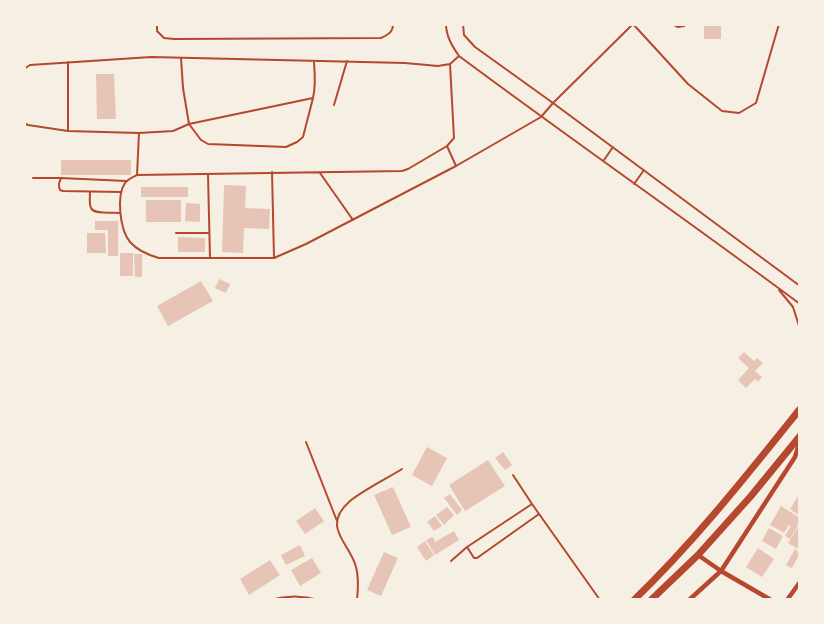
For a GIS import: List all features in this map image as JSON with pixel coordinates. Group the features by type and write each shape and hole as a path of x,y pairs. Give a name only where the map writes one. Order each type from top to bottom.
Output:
{"highway":[{"path":"634,600 662,573 715,514 800,409"},
{"path":"651,600 698,555 751,496 800,435"}],"street":[{"path":"689,600 721,571 795,457 800,441"},
{"path":"698,555 771,600"},
{"path":"787,600 800,582"}],"lane":[{"path":"157,24 156,31 164,38 174,39 381,39 393,29 393,24"},
{"path":"446,24 451,44 459,56 800,304"},
{"path":"463,24 464,35 475,47 800,285"},
{"path":"126,181 121,192 120,213 123,231 129,241 147,255 159,258 274,258 306,244 456,166 541,117 633,24 688,84 722,111 740,113 756,103 779,24"},
{"path":"672,24 678,27 686,24"},
{"path":"24,69 30,65 152,57 405,63 438,66 450,64 459,56"},
{"path":"181,58 189,124 201,140 208,144 286,147 303,136 315,90 314,62"},
{"path":"68,62 68,131"},
{"path":"334,105 347,62"},
{"path":"33,178 126,181 137,175 402,171 447,146 454,138 450,64"},
{"path":"24,123 68,131 163,132 173,131 189,124 313,98"},
{"path":"137,175 139,133"},
{"path":"447,146 456,166"},
{"path":"604,160 613,147"},
{"path":"634,184 644,170"},
{"path":"272,172 274,258"},
{"path":"320,173 353,220"},
{"path":"208,174 210,258"},
{"path":"61,178 58,186 60,190 121,192"},
{"path":"90,192 92,210 120,213"},
{"path":"176,232 209,232"},
{"path":"776,286 793,308 800,329"},
{"path":"306,442 337,521 337,528 356,566 357,600"},
{"path":"337,521 351,501 402,469"},
{"path":"513,475 600,600"},
{"path":"451,561 467,547 532,504"},
{"path":"467,547 471,556 477,558 539,514"},
{"path":"270,600 296,596 319,600"}],"building":[{"path":"704,24 721,24 721,39 704,39"},
{"path":"96,74 114,74 116,119 97,119"},
{"path":"61,160 131,160 131,175 61,175"},
{"path":"224,185 246,186 245,208 270,209 269,229 244,228 243,253 222,252"},
{"path":"141,187 188,187 188,197 141,197"},
{"path":"146,200 181,200 181,222 146,222"},
{"path":"186,203 200,204 200,222 185,221"},
{"path":"95,221 118,221 118,256 108,256 108,230 95,230"},
{"path":"87,233 105,233 106,253 87,253"},
{"path":"178,237 205,238 205,252 178,252"},
{"path":"120,253 133,253 133,276 120,276"},
{"path":"134,254 142,254 142,277 135,277"},
{"path":"219,279 230,284 226,293 215,288"},
{"path":"201,281 213,301 168,326 157,306"},
{"path":"744,352 754,361 757,358 763,363 755,371 762,377 758,382 755,379 746,388 738,380 749,368 738,358"},
{"path":"427,447 447,458 432,486 412,475"},
{"path":"503,452 512,465 505,470 495,458"},
{"path":"488,460 505,486 465,511 449,485"},
{"path":"393,487 411,527 392,535 374,495"},
{"path":"800,493 800,516 790,509"},
{"path":"450,494 462,510 457,515 444,498"},
{"path":"781,506 800,518 790,539 785,536 791,526 789,525 784,533 770,525"},
{"path":"447,507 454,515 444,525 436,515"},
{"path":"315,508 324,521 305,534 296,521"},
{"path":"435,516 442,526 434,531 427,522"},
{"path":"800,524 800,550 788,543"},
{"path":"769,528 783,536 776,549 762,541"},
{"path":"454,531 459,540 435,555 426,540 433,537 435,542"},
{"path":"425,541 434,555 426,561 417,547"},
{"path":"300,545 305,556 286,565 281,555"},
{"path":"758,548 774,559 762,577 746,567"},
{"path":"795,549 800,553 792,568 786,565"},
{"path":"384,552 398,558 381,596 367,590"},
{"path":"312,558 321,573 300,586 291,570"},
{"path":"270,560 280,575 249,595 240,579"}]}
